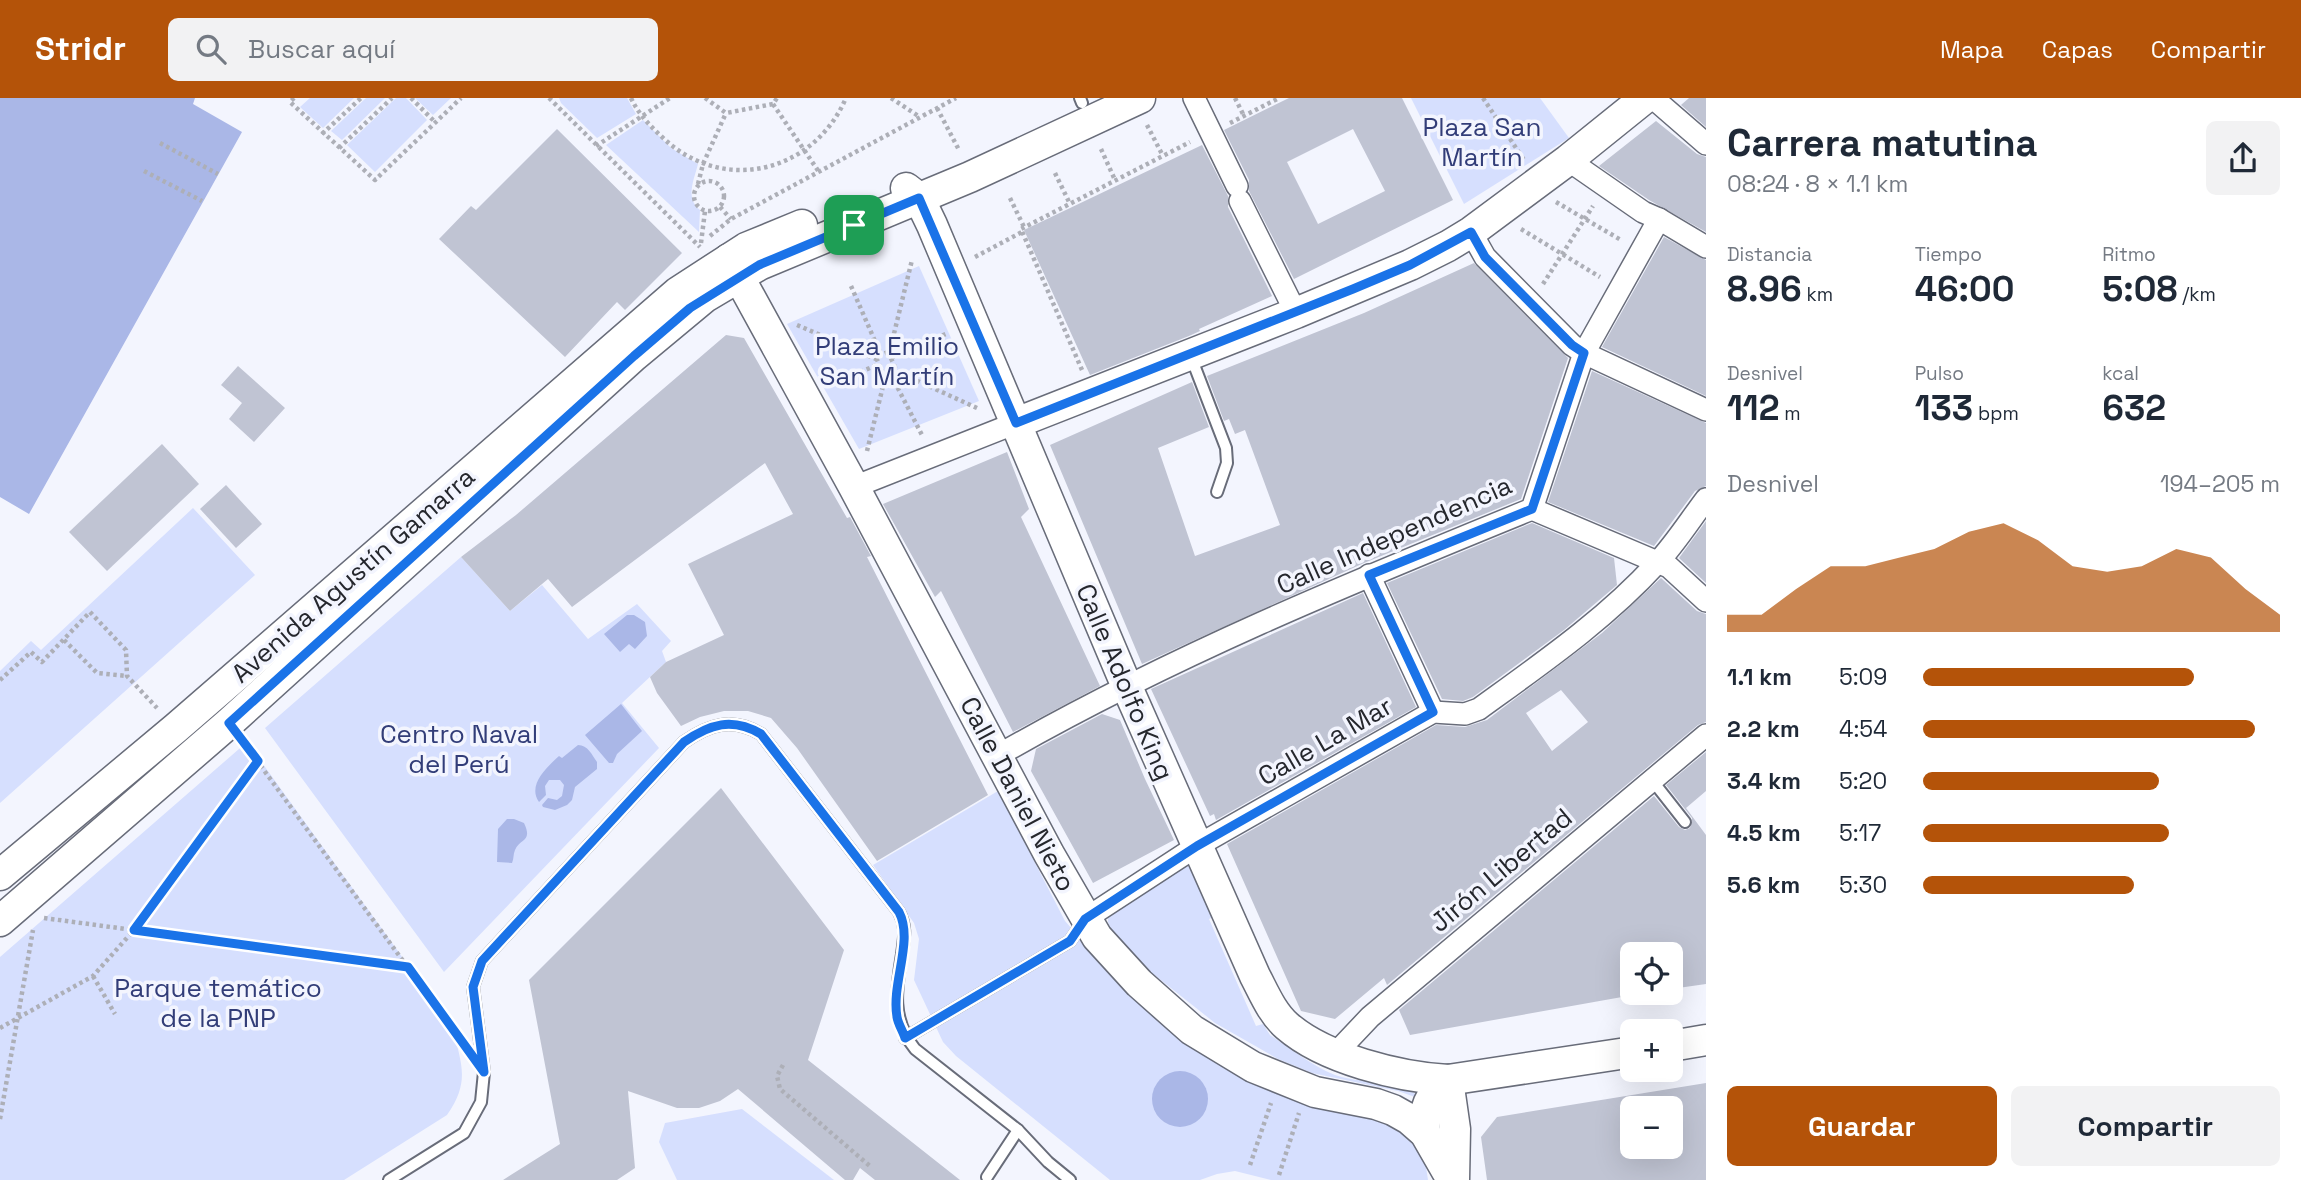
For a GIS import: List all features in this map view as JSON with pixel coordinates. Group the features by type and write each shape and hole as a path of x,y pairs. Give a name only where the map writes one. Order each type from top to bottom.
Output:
{"street":[{"path":"1194,98 1296,313"},
{"path":"855,487 1296,313 1410,265 1543,190 1568,160 1645,98"},
{"path":"1653,98 1706,144"},
{"path":"907,193 963,158 1084,100"},
{"path":"907,193 1144,111"},
{"path":"1568,160 1643,212 1706,247"},
{"name":"Avenida Agustín Gamarra","path":"0,875 176,728 678,292 723,261 789,252 907,193"},
{"name":"Calle Adolfo King","path":"907,193 1016,423 1126,687 1197,846 1269,1004 1285,1025 1310,1042 1336,1053 1418,1078 1448,1080 1620,1054"},
{"name":"Calle Independencia","path":"997,756 1126,687 1369,575 1532,509 1584,353 1659,219"},
{"path":"1471,232 1485,257 1572,345 1706,410"},
{"name":"Avenida Agustín Gamarra","path":"0,920 229,723 690,308 723,261"},
{"name":"Calle Daniel Nieto","path":"723,261 855,487 997,756 1097,937 1119,963 1192,1030 1254,1067 1315,1092 1393,1110 1409,1119 1425,1133 1453,1180"},
{"name":"Calle La Mar","path":"1085,919 1197,846 1433,712 1465,714 1479,709 1558,653 1600,619 1658,563 1706,499"},
{"path":"1532,509 1669,567 1706,601"},
{"path":"1369,575 1433,712"},
{"name":"Jirón Libertad","path":"1336,1053 1370,1017 1706,735"},
{"path":"1683,1044 1706,1040"},
{"path":"1425,1133 1427,1103 1436,1090 1448,1080"},
{"path":"1448,1080 1454,1129 1453,1180"}],"lane":[{"path":"1190,355 1226,448 1227,463 1217,492"},
{"path":"389,1180 464,1133 481,1102 484,1072 473,987 482,961 684,742 703,729 724,724 750,727 761,734 899,912 905,930 897,985 897,1017 905,1038 915,1049 1018,1130 1048,1162 1070,1180"},
{"path":"1652,780 1685,822"},
{"path":"905,1038 1070,941 1085,919"},
{"path":"987,1177 1018,1130"}],"path":[{"path":"294,98 290,102 375,180 460,98"},
{"path":"323,134 361,98"},
{"path":"339,148 392,98"},
{"path":"411,98 436,122"},
{"path":"631,98 642,116 671,146 703,164 746,171 777,164 803,151 826,133 846,98"},
{"path":"596,146 670,98"},
{"path":"705,98 726,113 773,104 777,98"},
{"path":"891,98 921,117"},
{"path":"723,261 716,229 730,219 956,98"},
{"path":"1235,98 1244,116"},
{"path":"975,257 1115,180 1279,98"},
{"path":"1483,98 1543,190 1584,219 1625,242"},
{"path":"552,99 596,146 723,261"},
{"path":"773,104 819,172"},
{"path":"937,108 959,150"},
{"path":"1144,111 1163,156"},
{"path":"698,185 713,181 720,185 724,200 720,207 705,211 698,207 694,200 694,191 726,113"},
{"path":"160,143 218,174"},
{"path":"1101,149 1115,180"},
{"path":"144,171 202,201"},
{"path":"1055,173 1070,204"},
{"path":"1541,288 1605,186"},
{"path":"1010,198 1092,393"},
{"path":"720,207 730,219"},
{"path":"705,211 723,261"},
{"path":"1514,225 1602,278"},
{"path":"694,253 723,261"},
{"path":"890,356 912,261"},
{"path":"818,390 879,359 888,352 895,367 882,372 879,359 851,286"},
{"path":"791,323 879,359"},
{"path":"890,356 953,331"},
{"path":"889,369 977,408"},
{"path":"866,453 889,369"},
{"path":"889,369 934,456"},
{"path":"0,680 31,652 42,662 90,612 126,650 127,676"},
{"path":"64,640 97,673 127,676 176,728"},
{"path":"229,723 484,1072"},
{"path":"0,1028 93,975 134,930 258,761"},
{"path":"35,916 408,967"},
{"path":"0,1119 33,929"},
{"path":"93,975 115,1014"},
{"path":"783,1065 776,1076 780,1089 871,1167"},
{"path":"1251,1165 1273,1097"},
{"path":"1279,1175 1300,1107"}],"green space":[{"path":"310,98 354,98 323,128 300,107"},
{"path":"366,98 385,98 342,140 331,131"},
{"path":"396,98 406,98 427,120 375,172 347,145"},
{"path":"415,98 451,98 433,115"},
{"path":"559,98 627,98 636,114 597,138"},
{"name":"Plaza San Martín","path":"1411,98 1540,98 1569,138 1464,204"},
{"path":"643,120 671,148 698,164 692,194 695,205 700,210 699,232 606,145"},
{"name":"Plaza Emilio San Martín","path":"919,266 979,401 859,449 787,324"},
{"path":"193,508 255,575 0,803 0,671 31,641 41,650"},
{"name":"Centro Naval del Perú","path":"461,557 510,611 542,585 588,639 637,604 671,641 662,651 666,662 622,703 659,748 444,972 265,728"},
{"name":"Parque temático de la PNP","path":"247,742 452,1026 462,1072 462,1082 454,1103 447,1115 344,1180 0,1180 0,957"},
{"path":"998,791 1065,921 1115,978 1178,1032 1398,1123 1424,1154 1428,1180 1271,1180 1235,1171 1200,1180 1110,1180 956,1056 943,1042 914,980 919,939 914,923 873,865"},
{"path":"1188,864 1195,867 1217,915 1209,919 1256,1026 1263,1024 1270,1035 1326,1071 1345,1078 1397,1086 1416,1094 1415,1097 1312,1073 1278,1059 1215,1023 1133,958 1114,937 1108,922 1108,912"},
{"path":"742,1109 834,1180 677,1180 659,1142 665,1123"}],"shaded area":[{"path":"0,98 195,98 193,104 242,132 29,514 0,497"},
{"path":"627,615 634,615 645,622 647,636 635,649 629,644 620,652 604,634"},
{"path":"621,704 642,731 617,754 613,763 609,763 585,735"},
{"path":"578,745 589,751 597,762 597,769 575,787 572,800 567,805 555,810 543,807 548,798 557,800 562,796 564,785 560,780 549,780 545,786 546,795 539,802 535,789 540,777 559,756 562,758"},
{"path":"507,819 524,823 527,834 517,846 512,863 497,862 498,829"},
{"path":"1180,1071 1191,1073 1200,1079 1206,1088 1206,1110 1200,1119 1191,1125 1180,1127 1169,1125 1160,1119 1154,1110 1152,1099 1154,1088 1160,1079 1169,1073"}],"building":[{"path":"1289,98 1402,98 1453,200 1294,279 1249,191 1249,180 1224,130","holes":["1353,129 1385,191 1318,224 1287,162"]},
{"path":"1689,98 1706,98 1706,127 1681,105"},
{"path":"1656,121 1697,154 1706,157 1706,232 1649,200 1599,166"},
{"path":"557,129 682,253 625,310 617,302 565,357 439,239 471,206 476,210"},
{"path":"1202,145 1228,196 1228,207 1272,296 1189,336 1090,375 1024,230"},
{"path":"1664,237 1706,260 1706,396 1602,347"},
{"path":"1474,263 1568,358 1521,499 1364,563 1142,664 1050,445 1192,382 1209,427 1158,448 1195,556 1280,525 1245,430 1235,434 1229,419 1224,421 1207,376 1364,313"},
{"path":"726,335 744,338 847,518 850,517 871,556 867,557 988,795 877,861 797,748 771,718 748,711 724,711 700,717 681,726 657,693 650,677 666,662 724,635 688,564 793,514 765,463 572,607 548,579 510,611 461,557 516,515"},
{"path":"238,366 285,408 254,442 229,419 242,403 221,385"},
{"path":"1592,371 1706,423 1706,486 1695,491 1654,546 1548,502"},
{"path":"162,444 199,484 107,571 69,532"},
{"path":"1007,452 1029,509 1021,517 1100,686 1013,732 941,591 935,597 883,504"},
{"path":"226,485 262,524 236,548 200,509"},
{"path":"1706,521 1706,583 1679,558"},
{"path":"1532,523 1614,558 1617,585 1564,630 1473,697 1463,701 1442,699 1387,583"},
{"path":"1661,578 1697,611 1706,614 1706,722 1698,725 1387,985 1384,978 1335,1019 1301,1011 1227,844 1436,725 1465,727 1487,720 1602,633","holes":["1561,690 1588,722 1552,751 1526,713"]},
{"path":"1363,593 1416,707 1216,820 1214,814 1210,816 1151,689"},
{"path":"1102,714 1120,720 1174,840 1093,883 1031,771 1036,749"},
{"path":"1706,752 1706,791 1686,808 1706,835 1706,984 1683,987 1683,942 1620,942 1620,997 1410,1035 1399,1010 1654,796 1679,827 1685,830 1690,828 1692,818 1666,785"},
{"path":"721,788 844,950 808,1060 960,1180 875,1180 860,1168 853,1180 845,1180 738,1089 720,1101 699,1108 677,1108 628,1091 635,1168 617,1180 503,1180 560,1144 529,980"},
{"path":"1706,1083 1706,1180 1487,1180 1481,1137 1497,1117 1620,1097 1620,1159 1683,1159 1683,1096 1626,1096"}],"route":[{"path":"919,198 1016,423 1296,313 1410,265 1471,232 1485,257 1572,345 1584,353 1532,509 1369,575 1433,712 1197,846 1085,919 1070,941 905,1038 897,1017 897,985 905,930 899,912 761,734 750,727 737,724 703,729 684,742 482,961 473,987 484,1072 408,967 134,930 258,761 229,723 690,308 759,265 854,225 919,198"}]}
